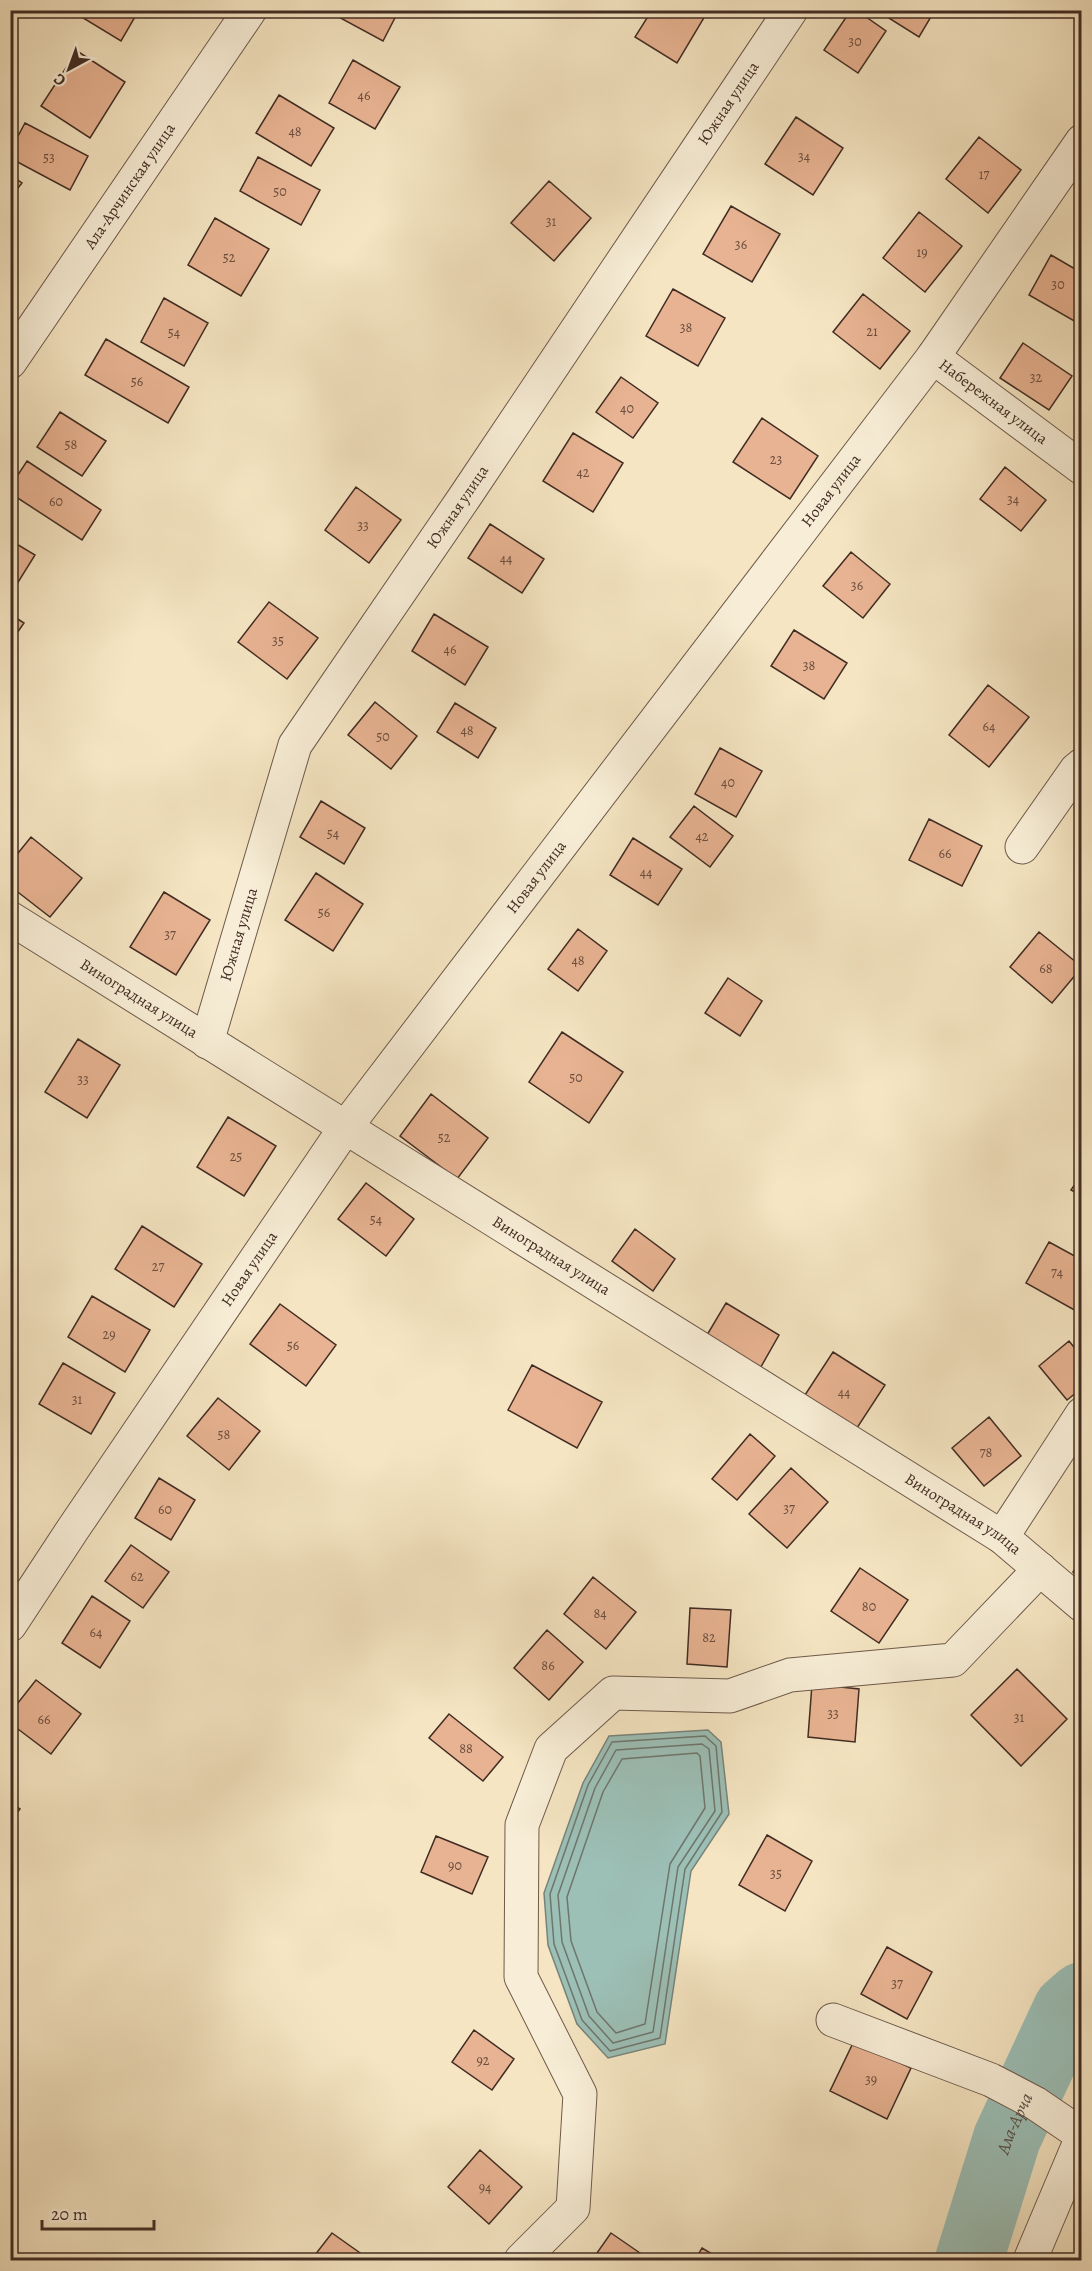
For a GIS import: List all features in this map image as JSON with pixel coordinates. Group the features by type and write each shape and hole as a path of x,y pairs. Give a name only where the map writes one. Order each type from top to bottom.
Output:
{"street":[{"name":"Ала-Арчинская улица","path":"10,362 250,10"},
{"name":"Южная улица","path":"207,1042 295,745 464,498 791,10"},
{"name":"Новая улица","path":"10,1626 73,1528 345,1128 933,357 1082,141"},
{"name":"Набережная улица","path":"933,357 1082,468"},
{"path":"1022,846 1076,770 1082,765"},
{"name":"Виноградная улица","path":"10,918 1002,1537 1082,1605"},
{"path":"1002,1537 1082,1414"},
{"path":"521,2260 573,2208 580,2094 521,1977 522,1825 551,1749 613,1693 730,1696 790,1675 953,1660 1040,1569"},
{"path":"833,2020 991,2080 1035,2103 1082,2136 1030,2260"}],"water":[{"path":"708,1730 721,1742 729,1814 691,1871 665,2044 608,2058 577,2024 548,1945 544,1893 583,1783 609,1736"}],"building":[{"path":"70,10 139,10 121,41"},
{"path":"335,10 399,10 383,41 333,14"},
{"path":"652,10 696,10 705,16 677,63 635,37"},
{"path":"851,10 856,10 886,31 858,73 824,50"},
{"path":"876,10 935,10 919,37"},
{"path":"77,51 125,82 90,138 41,106"},
{"path":"353,60 400,87 375,129 329,103"},
{"path":"279,95 334,128 311,166 256,133"},
{"path":"796,117 843,148 813,195 765,164"},
{"path":"25,123 88,156 70,190 10,158 10,151"},
{"path":"979,137 1021,170 988,213 946,179"},
{"path":"258,157 320,190 301,225 240,191"},
{"path":"10,175 22,183 10,198"},
{"path":"549,181 591,218 554,261 511,223"},
{"path":"731,206 780,234 752,282 703,254"},
{"path":"919,212 962,246 925,292 883,258"},
{"path":"215,218 269,249 241,296 188,265"},
{"path":"1051,255 1082,273 1082,313 1076,322 1029,295"},
{"path":"673,289 725,318 698,366 646,336"},
{"path":"863,294 910,331 880,369 833,332"},
{"path":"164,298 208,323 184,366 141,342"},
{"path":"106,339 189,387 168,423 85,375"},
{"path":"1023,343 1072,376 1049,410 1000,378"},
{"path":"621,377 658,403 633,438 596,412"},
{"path":"60,412 106,441 82,476 37,447"},
{"path":"762,418 818,456 790,499 733,462"},
{"path":"573,433 623,463 593,512 543,481"},
{"path":"27,461 101,510 82,540 10,493 10,487"},
{"path":"1005,467 1046,500 1021,531 980,499"},
{"path":"356,487 401,520 369,563 325,530"},
{"path":"490,524 544,559 522,593 468,558"},
{"path":"10,540 35,555 12,592 10,592"},
{"path":"851,552 890,584 863,618 823,586"},
{"path":"269,602 318,638 287,679 238,642"},
{"path":"10,614 24,623 10,643"},
{"path":"434,614 488,647 465,685 412,651"},
{"path":"794,630 847,663 824,699 771,666"},
{"path":"988,685 1029,717 989,767 949,735"},
{"path":"375,702 417,736 391,769 348,735"},
{"path":"455,703 496,728 478,758 437,732"},
{"path":"720,748 762,771 736,817 695,794"},
{"path":"321,801 365,828 344,864 300,837"},
{"path":"694,806 733,836 710,867 670,837"},
{"path":"929,819 982,846 962,886 909,860"},
{"path":"31,837 82,878 50,917 10,886 10,863"},
{"path":"633,838 682,869 658,905 610,875"},
{"path":"316,873 363,904 333,951 285,920"},
{"path":"164,892 210,920 176,975 130,947"},
{"path":"578,929 607,951 578,991 548,969"},
{"path":"1039,932 1082,967 1052,1003 1010,967"},
{"path":"728,978 762,1001 740,1036 705,1013"},
{"path":"562,1032 623,1072 589,1123 529,1082"},
{"path":"78,1039 120,1065 87,1118 45,1092"},
{"path":"431,1094 488,1138 457,1179 400,1136"},
{"path":"228,1117 276,1146 244,1196 197,1167"},
{"path":"1082,1174 1082,1196 1071,1190"},
{"path":"366,1183 414,1219 386,1256 338,1219"},
{"path":"142,1226 202,1264 174,1307 115,1269"},
{"path":"635,1229 675,1259 653,1291 612,1261"},
{"path":"1049,1242 1082,1260 1082,1307 1078,1312 1026,1283"},
{"path":"92,1296 150,1330 125,1372 68,1337"},
{"path":"726,1303 779,1335 758,1372 704,1340"},
{"path":"280,1304 336,1345 306,1386 250,1344"},
{"path":"1069,1341 1082,1357 1082,1388 1067,1400 1039,1366"},
{"path":"833,1352 885,1385 855,1431 803,1398"},
{"path":"63,1363 115,1393 91,1434 39,1404"},
{"path":"532,1365 602,1402 577,1448 508,1410"},
{"path":"218,1398 260,1431 229,1470 187,1436"},
{"path":"989,1417 1021,1456 984,1486 952,1448"},
{"path":"750,1434 775,1456 737,1500 712,1479"},
{"path":"791,1468 828,1502 787,1548 749,1514"},
{"path":"159,1478 195,1500 171,1540 135,1518"},
{"path":"131,1545 169,1572 143,1608 105,1581"},
{"path":"1082,1558 1082,1578 1073,1572"},
{"path":"860,1568 908,1600 879,1643 831,1611"},
{"path":"593,1577 636,1612 606,1649 564,1614"},
{"path":"92,1596 130,1621 100,1668 62,1643"},
{"path":"690,1608 731,1610 727,1667 687,1664"},
{"path":"547,1630 583,1662 549,1700 514,1668"},
{"path":"1017,1669 1067,1719 1021,1766 971,1715"},
{"path":"36,1680 81,1714 51,1754 10,1723 10,1713"},
{"path":"812,1684 859,1689 855,1742 808,1737"},
{"path":"449,1714 503,1757 483,1781 429,1738"},
{"path":"10,1802 20,1809 10,1822"},
{"path":"767,1835 812,1861 785,1911 739,1885"},
{"path":"436,1836 488,1857 472,1894 421,1872"},
{"path":"887,1947 932,1972 907,2019 861,1994"},
{"path":"474,2030 514,2059 492,2090 452,2062"},
{"path":"854,2041 911,2068 887,2119 830,2091"},
{"path":"480,2150 522,2187 489,2224 448,2187"},
{"path":"332,2233 370,2260 311,2260"},
{"path":"611,2233 650,2260 592,2260"},
{"path":"702,2248 722,2260 695,2260"}],"waterway":[{"name":"Ала-Арча","path":"969,2260 1007,2138 1067,2009 1082,1996"}]}
